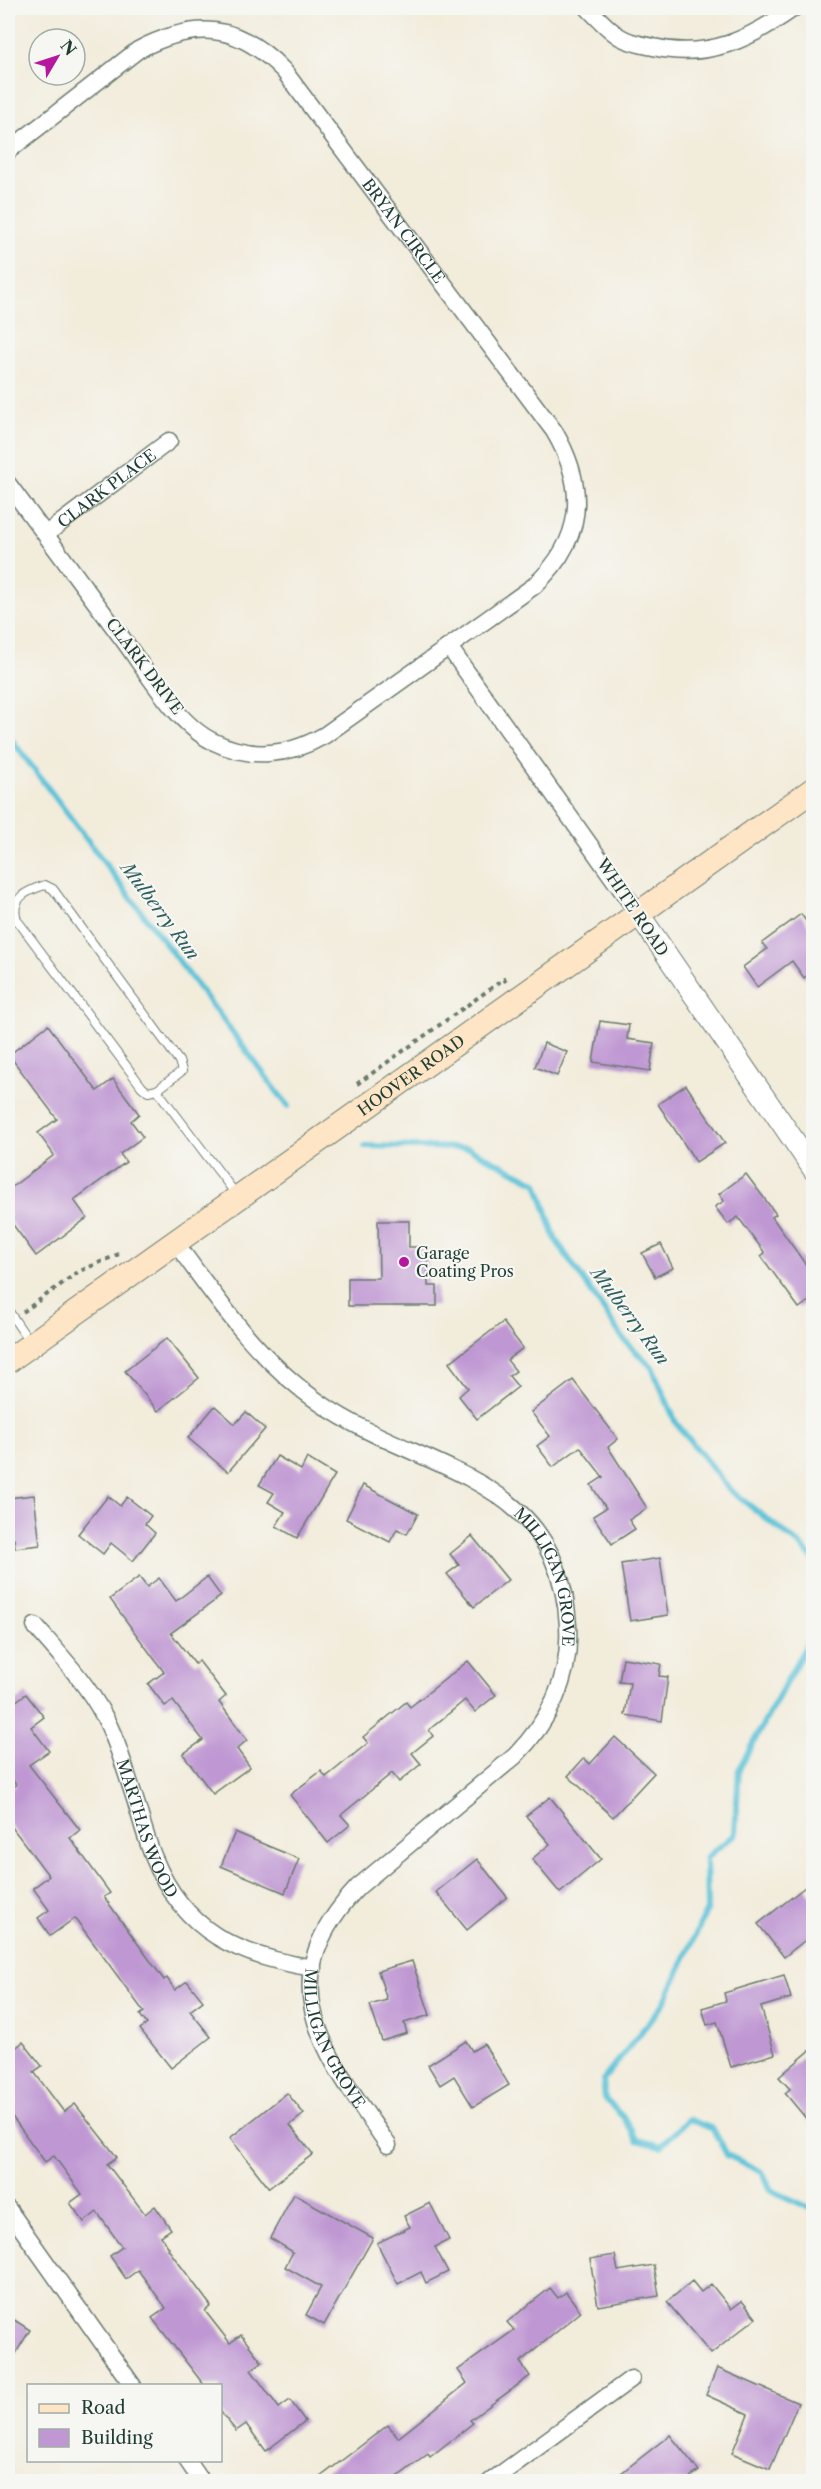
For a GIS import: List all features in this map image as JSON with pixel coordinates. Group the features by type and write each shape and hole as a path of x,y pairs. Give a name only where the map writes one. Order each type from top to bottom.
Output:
{"main road":[{"name":"HOOVER ROAD","path":"8,1361 813,789"}],"street":[{"path":"588,8 621,38 671,52 696,52 746,37 767,27 794,8"},
{"name":"BRYAN CIRCLE","path":"8,151 138,50 162,38 188,31 215,30 234,35 254,44 284,71 554,431 566,452 574,473 575,519 571,538 561,557 549,573 534,586 449,647"},
{"name":"CLARK PLACE","path":"46,534 169,441"},
{"name":"CLARK DRIVE","path":"8,484 173,706 210,740 235,751 277,754 310,744 449,647"},
{"name":"WHITE ROAD","path":"449,647 638,913 813,1170"},
{"name":"MILLIGAN GROVE","path":"175,1242 233,1321 272,1365 321,1404 366,1430 470,1478 501,1495 534,1529 562,1579 567,1605 567,1660 560,1687 547,1716 532,1738 515,1756 358,1887 343,1903 318,1944 311,1994 314,2022 323,2046 337,2070 388,2145"},
{"name":"MARTHAS WOOD","path":"35,1626 82,1681 105,1716 123,1763 153,1857 178,1902 199,1925 224,1942 274,1962 313,1968"},
{"path":"8,2209 125,2383"},
{"path":"490,2481 631,2379"},
{"path":"188,2462 202,2481"}],"lane":[{"path":"45,885 53,889 179,1060 182,1071 157,1090 148,1092 142,1087 17,920 14,909 16,901 35,888 45,885"},
{"path":"157,1090 238,1197"},
{"path":"8,1310 31,1344"}],"path":[{"path":"348,1090 504,979 518,999"},
{"path":"13,1318 78,1272 123,1252"}],"building":[{"path":"801,914 813,931 813,971 804,978 792,961 757,987 743,967 767,949 762,943"},
{"path":"600,1021 629,1025 627,1039 654,1043 650,1071 593,1062"},
{"path":"48,1025 97,1091 113,1079 139,1114 131,1121 143,1137 120,1154 126,1162 74,1200 87,1218 36,1256 8,1218 8,1190 54,1155 38,1133 57,1119 9,1055"},
{"path":"544,1043 567,1052 557,1076 535,1067"},
{"path":"686,1085 725,1143 696,1162 658,1104"},
{"path":"746,1174 776,1214 772,1217 813,1275 813,1298 799,1308 761,1256 765,1253 738,1217 728,1224 715,1207 724,1201 719,1194"},
{"name":"Garage Coating Pros","path":"378,1221 409,1221 409,1247 428,1247 428,1286 437,1286 437,1306 348,1306 348,1278 379,1278"},
{"path":"661,1244 673,1268 655,1277 642,1253"},
{"path":"503,1322 523,1348 507,1360 516,1371 509,1376 518,1387 477,1419 459,1396 468,1388 449,1363"},
{"path":"167,1338 199,1378 158,1411 125,1371"},
{"path":"573,1380 618,1439 608,1447 647,1508 629,1520 635,1529 612,1544 593,1516 606,1508 591,1485 603,1477 580,1447 553,1467 537,1446 550,1436 531,1412"},
{"path":"215,1406 235,1424 246,1412 265,1429 228,1472 188,1438"},
{"path":"277,1456 301,1470 307,1458 335,1475 297,1538 276,1526 285,1512 268,1502 274,1493 259,1485"},
{"path":"363,1485 418,1514 407,1534 397,1529 390,1542 346,1519"},
{"path":"34,1495 40,1545 15,1548 14,1539 8,1540 8,1498"},
{"path":"108,1496 120,1506 127,1497 151,1516 145,1524 155,1533 133,1561 111,1543 103,1554 78,1534"},
{"path":"472,1536 508,1580 474,1607 447,1574 459,1565 450,1554"},
{"path":"660,1558 668,1615 630,1621 621,1564"},
{"path":"139,1577 147,1587 159,1578 176,1601 207,1577 221,1596 171,1633 195,1664 199,1661 226,1696 219,1702 247,1740 237,1749 250,1767 213,1794 183,1754 203,1740 173,1701 165,1706 148,1684 164,1672 110,1599"},
{"path":"623,1658 661,1664 659,1676 668,1677 662,1721 625,1715 630,1683 619,1682"},
{"path":"468,1661 496,1695 475,1712 465,1700 429,1730 433,1736 412,1753 421,1764 399,1782 392,1773 341,1815 350,1825 328,1843 290,1795 321,1771 326,1777 368,1743 363,1737 406,1702 410,1707"},
{"path":"26,1694 44,1717 31,1727 49,1751 29,1765 80,1830 70,1838 110,1893 104,1897 164,1980 167,1978 175,1990 187,1981 203,2001 190,2011 211,2037 171,2068 140,2029 147,2024 140,2015 144,2012 75,1918 50,1936 38,1918 49,1910 33,1888 49,1876 8,1822 8,1792 16,1785 8,1773 8,1707"},
{"path":"615,1737 654,1773 613,1817 568,1776 584,1758 590,1764"},
{"path":"550,1797 601,1859 560,1893 532,1859 550,1844 526,1816"},
{"path":"235,1832 299,1859 285,1893 221,1866"},
{"path":"477,1859 507,1897 467,1930 436,1892"},
{"path":"805,1887 813,1898 813,1934 784,1957 758,1924"},
{"path":"412,1961 430,2015 404,2023 407,2033 382,2041 370,2005 387,2000 378,1971"},
{"path":"784,1975 791,1998 761,2007 775,2054 731,2067 717,2022 707,2025 702,2008 726,2001 724,1993"},
{"path":"466,2041 472,2051 484,2044 509,2085 473,2107 454,2076 440,2085 428,2065"},
{"path":"23,2042 42,2066 34,2072 64,2112 75,2104 117,2157 107,2164 145,2214 155,2206 171,2229 161,2236 168,2249 211,2306 205,2311 230,2343 241,2335 262,2362 251,2370 279,2408 290,2400 305,2421 266,2451 246,2424 236,2431 222,2414 222,2384 203,2384 152,2318 166,2308 138,2270 126,2279 110,2256 122,2247 97,2212 84,2222 70,2203 82,2194 54,2156 45,2162 8,2111 8,2054"},
{"path":"813,2048 813,2127 785,2093 790,2089 779,2077"},
{"path":"287,2093 304,2114 290,2125 313,2154 269,2188 230,2138"},
{"path":"294,2194 373,2238 324,2325 306,2315 321,2287 285,2267 293,2252 270,2238"},
{"path":"430,2203 449,2240 435,2247 448,2272 426,2283 421,2272 398,2284 377,2243 410,2227 404,2216"},
{"path":"615,2255 618,2271 654,2265 659,2296 598,2306 590,2259"},
{"path":"692,2281 701,2292 711,2284 731,2309 742,2301 756,2318 711,2354 667,2302"},
{"path":"550,2288 558,2298 566,2292 581,2312 520,2362 530,2376 470,2420 473,2423 430,2457 428,2454 392,2481 315,2481 388,2425 398,2438 467,2383 458,2370 514,2330 507,2322"},
{"path":"8,2316 30,2330 8,2366"},
{"path":"717,2368 798,2403 770,2469 732,2453 748,2414 706,2395"},
{"path":"670,2435 699,2471 685,2481 611,2481"}],"waterway":[{"name":"Mulberry Run","path":"8,735 288,1106"},
{"name":"Mulberry Run","path":"365,1146 468,1148 537,1183 556,1240 625,1341 652,1367 676,1423 730,1490 800,1545 814,1560"},
{"name":"Mulberry Run","path":"814,1631 739,1769 735,1834 706,1858 707,1910 664,2003 603,2080 605,2099 624,2118 637,2140 661,2146 688,2119 713,2129 727,2155 762,2172 771,2190 814,2210"}],"place":[{"name":"Garage Coating Pros","path":"404,1262"}]}
